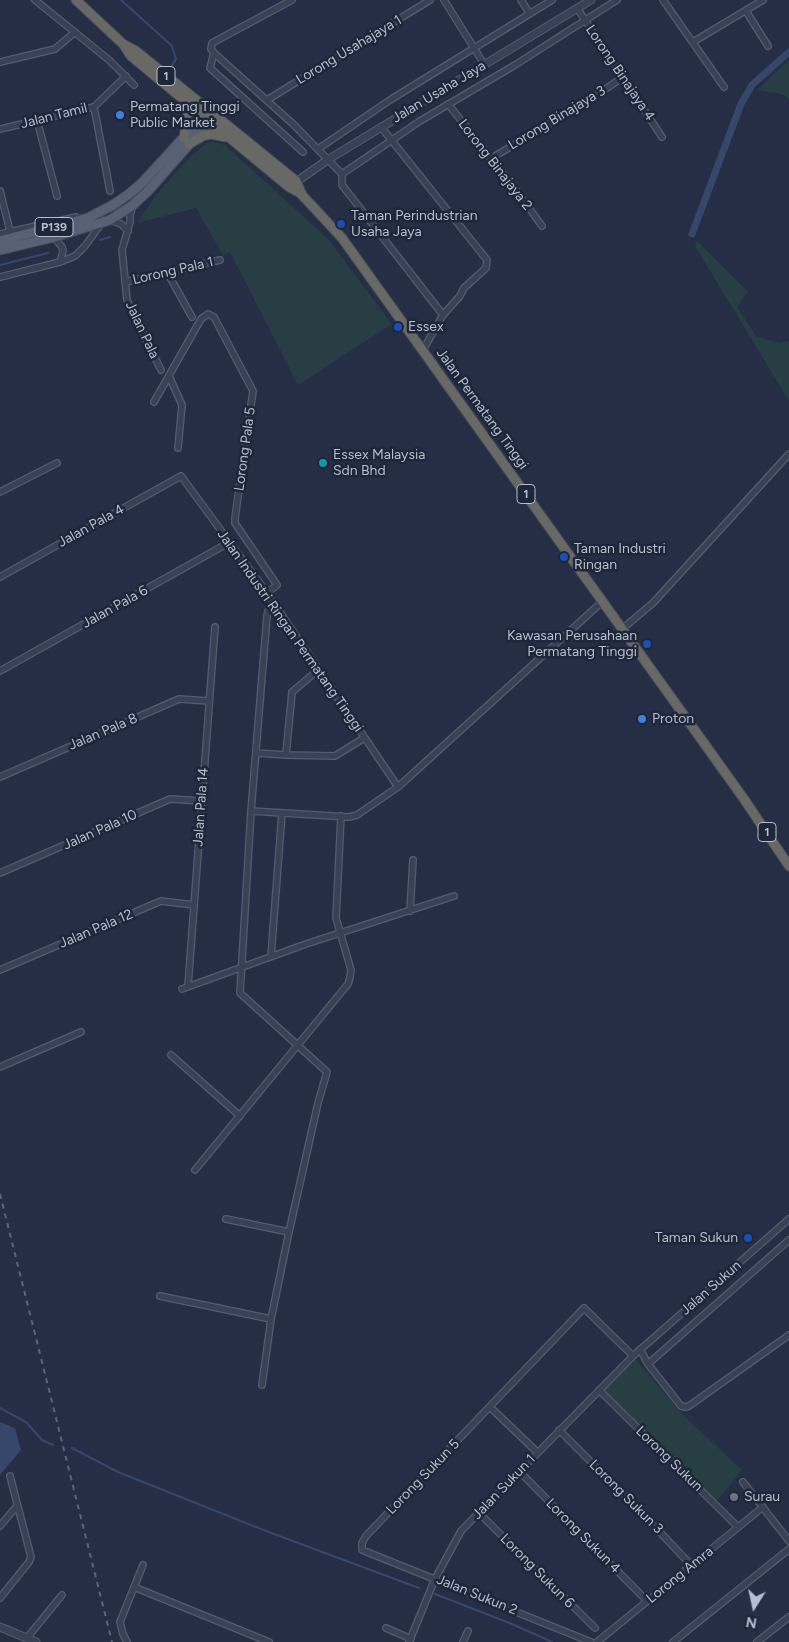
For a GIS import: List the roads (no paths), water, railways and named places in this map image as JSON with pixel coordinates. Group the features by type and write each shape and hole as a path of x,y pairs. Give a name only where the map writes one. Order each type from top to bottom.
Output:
{"highway":[{"name":"Jalan Permatang Tinggi","path":"76,0 123,44 131,56 183,100 209,116 231,139 292,184"},
{"name":"Jalan Permatang Tinggi","path":"123,44 136,51 209,116 292,184 342,238 744,799 789,866"},
{"path":"183,100 188,112 187,141 211,134 231,139"}],"main road":[{"name":"P139","path":"0,250 54,237 110,220 133,205 147,192 209,116"},
{"name":"P139","path":"0,242 88,218 106,209 124,198 142,183 187,141"}],"street":[{"path":"35,0 75,32 134,85"},
{"path":"292,0 212,42 213,51 210,68 303,152"},
{"name":"Lorong Usahajaya 1","path":"267,100 430,0"},
{"path":"444,0 484,64"},
{"path":"521,0 530,14"},
{"name":"Jalan Usaha Jaya","path":"318,149 390,100 552,0"},
{"name":"Jalan Usaha Jaya","path":"292,184 381,127 591,0"},
{"name":"Jalan Usaha Jaya","path":"342,174 391,140 515,65 617,0"},
{"path":"663,0 724,87"},
{"path":"693,42 763,0"},
{"name":"Lorong Binajaya 4","path":"577,8 662,136"},
{"path":"746,11 768,46"},
{"path":"0,62 55,49 75,32"},
{"path":"213,51 329,159 342,174 342,185 443,315"},
{"name":"Jalan Tamil","path":"0,129 94,107 126,76"},
{"name":"Lorong Binajaya 3","path":"490,159 594,97 622,77"},
{"name":"Lorong Binajaya 2","path":"448,104 514,187 542,226"},
{"path":"94,107 110,191"},
{"path":"37,120 56,196"},
{"path":"283,132 293,124"},
{"path":"381,127 487,260 488,265 464,288 460,296 443,315 423,350"},
{"path":"0,191 10,231"},
{"name":"Jalan Pala","path":"133,205 122,250 127,300 161,370"},
{"path":"0,234 106,209"},
{"path":"110,220 121,224 128,231"},
{"path":"0,277 60,262 74,256 80,252 101,224"},
{"path":"54,237 63,251 60,262"},
{"name":"Lorong Pala 1","path":"125,282 220,260"},
{"path":"167,272 192,316"},
{"name":"Lorong Pala 5","path":"154,402 201,320 208,314 214,317 253,391 235,518 236,523 277,585 267,593"},
{"path":"169,376 182,405 178,448"},
{"path":"622,629 653,603 789,454"},
{"path":"0,492 57,463"},
{"name":"Jalan Industri Ringan Permatang Tinggi","path":"181,476 267,593 398,787"},
{"name":"Jalan Pala 4","path":"0,577 181,476"},
{"name":"Jalan Pala 6","path":"0,671 230,542"},
{"path":"251,811 353,816 398,787 603,602"},
{"path":"262,1385 271,1319 289,1232 318,1103 327,1072 240,993 251,811 267,616 268,611 274,605"},
{"name":"Jalan Pala 14","path":"215,627 194,905 185,988 241,967"},
{"path":"286,756 292,692 318,670"},
{"name":"Jalan Pala 8","path":"0,777 179,699 209,702"},
{"path":"256,753 286,756 335,756 364,738"},
{"name":"Jalan Pala 10","path":"0,873 170,799 202,802"},
{"path":"271,956 282,813"},
{"path":"195,1170 348,984 351,970 336,918 341,816"},
{"path":"410,910 413,860"},
{"path":"241,967 454,896"},
{"name":"Jalan Pala 12","path":"0,970 161,901 194,905"},
{"path":"0,1067 81,1032"},
{"path":"171,1055 240,1116"},
{"path":"226,1219 289,1232"},
{"name":"Jalan Sukun","path":"633,1356 789,1219"},
{"path":"648,1364 789,1240"},
{"path":"160,1296 271,1319"},
{"name":"Lorong Sukun 5","path":"362,1550 362,1543 366,1536 584,1308 633,1356"},
{"path":"640,1349 648,1364 681,1406 686,1407 789,1335"},
{"name":"Jalan Sukun 1","path":"410,1641 435,1579 461,1531 633,1356"},
{"name":"Lorong Sukun","path":"599,1390 738,1527"},
{"path":"490,1407 537,1452"},
{"name":"Lorong Sukun 3","path":"559,1430 638,1509 691,1566"},
{"name":"Lorong Sukun 4","path":"519,1470 647,1601"},
{"path":"0,1598 30,1559 25,1530 10,1476"},
{"path":"743,1482 789,1541"},
{"path":"0,1526 17,1506"},
{"name":"Lorong Amra","path":"597,1642 763,1507"},
{"name":"Lorong Sukun 6","path":"479,1513 595,1628"},
{"path":"673,1642 789,1549"},
{"name":"Jalan Sukun 2","path":"362,1550 591,1642"},
{"path":"127,1642 122,1634 120,1622 143,1565"},
{"path":"134,1587 269,1642"},
{"path":"27,1638 62,1594"},
{"path":"757,1642 789,1617"},
{"path":"0,1627 36,1642"},
{"path":"386,1628 410,1641"},
{"path":"463,1642 468,1631"}],"water":[{"path":"0,1422 15,1428 21,1450 0,1475"}],"waterway":[{"path":"121,0 172,46 176,59 169,70"},
{"path":"692,234 741,104 752,85 789,52"},
{"path":"100,240 110,237"},
{"path":"0,265 48,253"},
{"path":"0,1408 26,1422 42,1440 53,1445"},
{"path":"72,1448 118,1472 266,1531 419,1588"},
{"path":"435,1594 552,1642"}],"railway":[{"path":"0,1194 112,1642"}],"place":[{"name":"Permatang Tinggi Public Market","path":"120,115"},
{"name":"Taman Perindustrian Usaha Jaya","path":"341,224"},
{"name":"Essex","path":"398,327"},
{"name":"Essex Malaysia Sdn Bhd","path":"323,463"},
{"name":"Taman Industri Ringan","path":"564,557"},
{"name":"Kawasan Perusahaan Permatang Tinggi","path":"647,644"},
{"name":"Proton","path":"642,719"},
{"name":"Taman Sukun","path":"748,1238"},
{"name":"Surau","path":"734,1497"}]}
